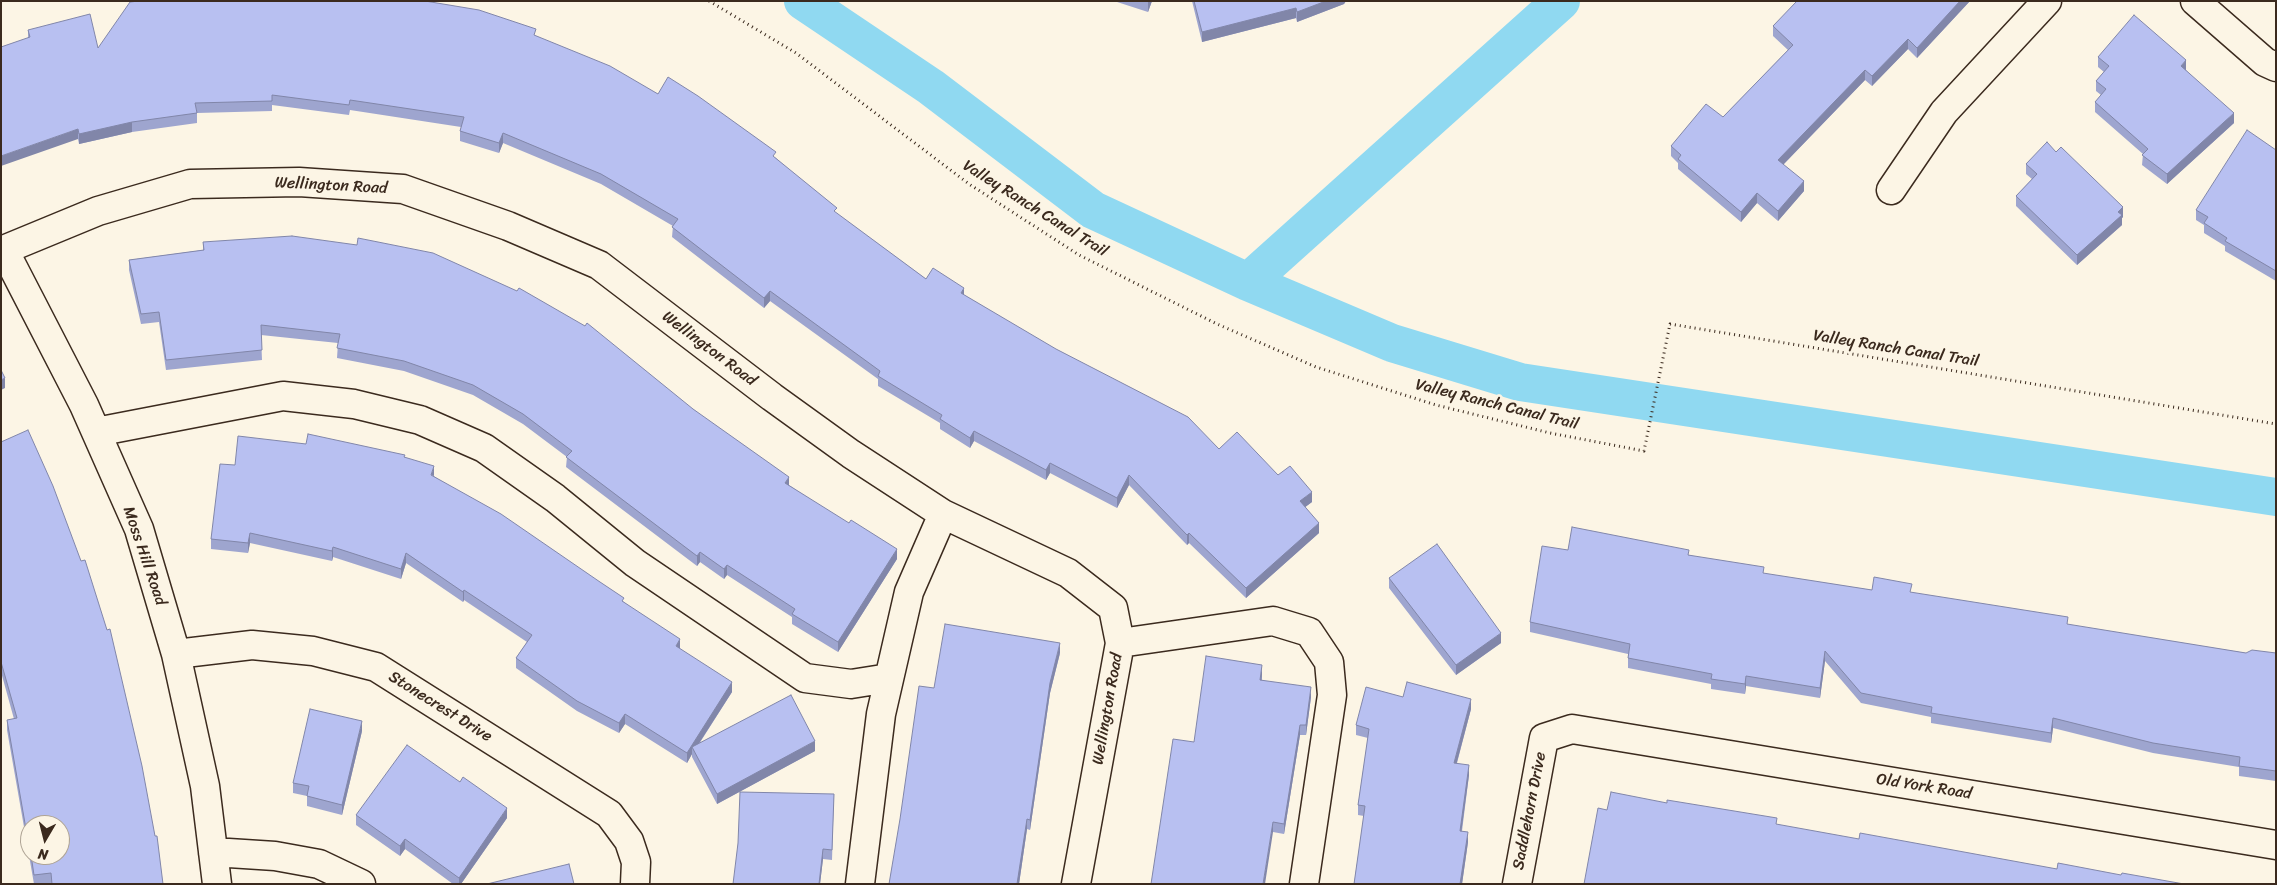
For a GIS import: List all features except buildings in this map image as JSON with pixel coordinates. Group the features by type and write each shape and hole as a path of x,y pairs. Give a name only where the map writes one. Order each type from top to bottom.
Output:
{"street":[{"path":"1891,190 1944,112 2046,1"},
{"path":"2195,1 2265,62 2276,67"},
{"name":"Wellington Road","path":"2,251 98,211 190,184 299,182 403,189 508,226 599,265 772,397 851,454 943,514 1068,573 1113,608 1120,643 1076,884"},
{"name":"Moss Hill Road","path":"2,251 96,432 138,529 176,654 205,786 216,884"},
{"path":"96,432 283,396 354,404 420,420 484,448 555,498 635,563 805,678 852,684 889,678"},
{"path":"860,884 881,714 889,678 909,592 943,514"},
{"path":"1120,643 1273,621 1309,632 1329,662 1332,695 1304,884"},
{"name":"Stonecrest Drive","path":"176,654 252,645 313,651 376,667 609,814 631,848 636,862 635,884"},
{"name":"Old York Road","path":"1572,729 2276,845"},
{"name":"Saddlehorn Drive","path":"1517,884 1544,738 1572,729"},
{"path":"213,852 275,856 319,864 361,884"}],"path":[{"name":"Valley Ranch Canal Trail","path":"709,1 796,53 969,184 1079,255 1217,324 1316,367 1436,405 1550,433 1644,451 1670,324 2276,424"}],"waterway":[{"path":"803,1 931,87 1093,210 1248,282 1392,343 1520,382 2276,497"},
{"path":"1248,282 1561,1"}]}
